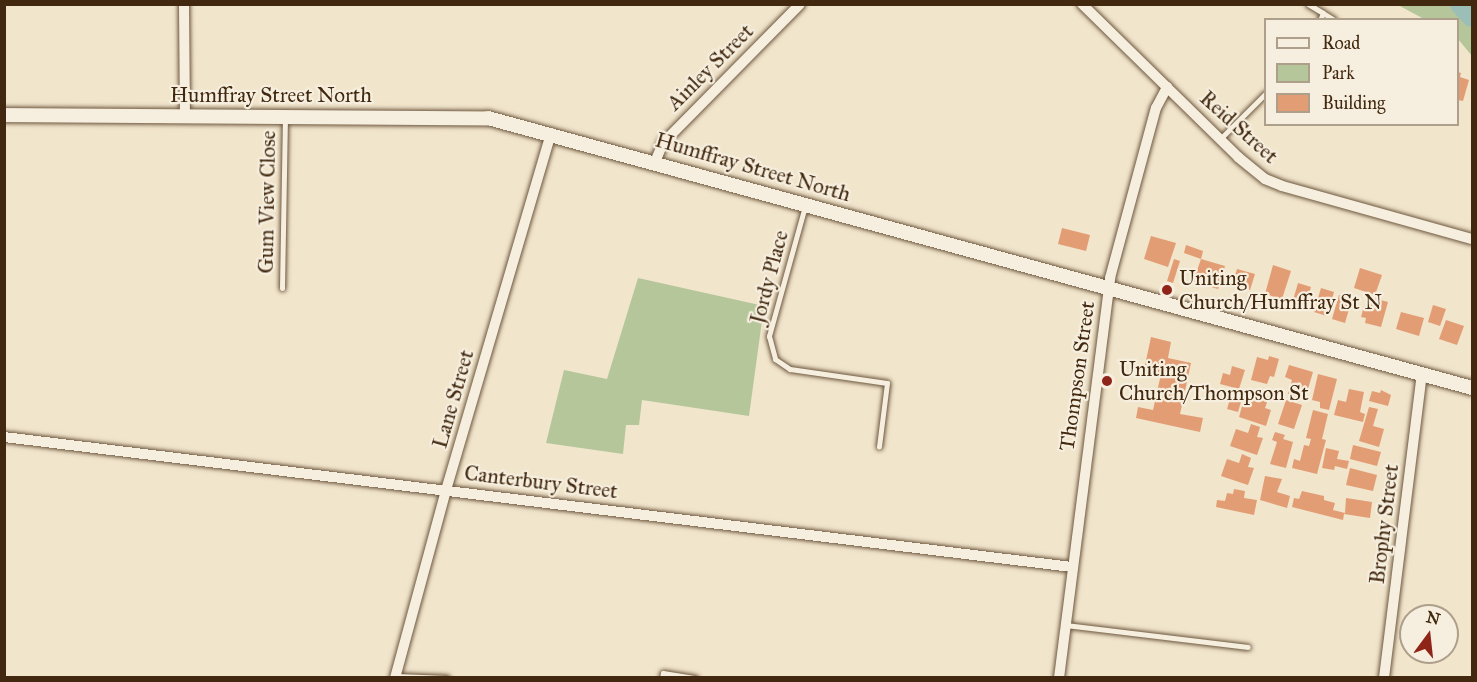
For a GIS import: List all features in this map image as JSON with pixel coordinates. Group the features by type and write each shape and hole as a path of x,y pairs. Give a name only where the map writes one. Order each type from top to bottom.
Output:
{"street":[{"path":"184,4 185,115"},
{"name":"Ainley Street","path":"655,162 663,143 800,4"},
{"name":"Reid Street","path":"1082,4 1254,171 1273,183 1473,239"},
{"name":"Thompson Street","path":"1059,678 1109,288 1156,108 1167,87"},
{"name":"Humffray Street North","path":"4,115 480,117 551,133 1473,388"},
{"name":"Lane Street","path":"396,677 446,490 551,133"},
{"name":"Brophy Street","path":"1384,678 1422,374"},
{"name":"Canterbury Street","path":"4,437 1072,567"}],"lane":[{"path":"1308,4 1331,18"},
{"path":"1321,18 1323,13"},
{"path":"1220,139 1264,95"},
{"name":"Gum View Close","path":"282,288 285,116"},
{"name":"Jordy Place","path":"806,204 769,336 775,359 790,369 887,383 879,446"},
{"path":"1066,625 1248,647"},
{"path":"662,678 663,673 696,678"},
{"path":"396,677 447,678"}],"green space":[{"path":"1398,5 1472,5 1472,56 1459,40 1459,18 1422,18"},
{"path":"638,278 764,306 749,416 642,400 639,425 626,425 623,454 546,443 564,370 607,379"}],"building":[{"path":"1459,72 1461,73 1460,77 1469,80 1463,101 1459,100"},
{"path":"1062,228 1090,235 1086,251 1058,244"},
{"path":"1151,236 1176,243 1168,267 1144,259"},
{"path":"1186,245 1203,251 1201,259 1184,253"},
{"path":"1174,259 1180,261 1173,283 1167,281"},
{"path":"1201,259 1225,266 1218,289 1193,282"},
{"path":"1273,265 1291,271 1282,299 1265,294"},
{"path":"1360,268 1382,275 1375,295 1354,288"},
{"path":"1237,269 1255,274 1250,290 1232,285"},
{"path":"1298,283 1311,287 1304,311 1291,307"},
{"path":"1321,288 1334,292 1327,316 1314,312"},
{"path":"1339,295 1352,299 1345,323 1332,319"},
{"path":"1373,298 1388,302 1381,327 1365,323 1366,318 1361,317 1364,306 1370,307"},
{"path":"1433,305 1446,309 1440,326 1428,322"},
{"path":"1401,312 1424,318 1419,336 1396,329"},
{"path":"1446,320 1464,326 1457,345 1439,339"},
{"path":"1151,337 1171,342 1168,358 1191,363 1180,414 1203,418 1200,432 1136,418 1138,407 1153,410 1161,374 1144,370"},
{"path":"1269,356 1279,359 1274,377 1270,376 1267,384 1251,380 1257,357 1268,360"},
{"path":"1289,365 1313,372 1305,399 1288,394 1292,380 1285,377"},
{"path":"1232,366 1245,370 1239,389 1220,384 1223,373 1230,375"},
{"path":"1318,374 1337,379 1329,410 1320,408 1320,402 1312,400"},
{"path":"1349,389 1364,392 1360,412 1365,414 1363,422 1334,415 1338,400 1346,402"},
{"path":"1381,390 1391,395 1388,406 1369,401 1372,391 1380,393"},
{"path":"1232,392 1243,395 1238,412 1227,409"},
{"path":"1256,393 1269,397 1265,408 1271,410 1266,426 1239,417 1244,399 1253,402"},
{"path":"1286,400 1302,405 1294,429 1278,424"},
{"path":"1369,407 1378,409 1373,426 1384,429 1379,447 1359,441"},
{"path":"1313,410 1328,414 1322,439 1326,440 1317,474 1292,468 1294,459 1300,461 1304,445 1309,446 1311,439 1306,438"},
{"path":"1251,424 1260,427 1257,437 1263,438 1257,455 1230,446 1236,429 1248,433"},
{"path":"1275,432 1285,435 1283,439 1293,442 1286,468 1270,464 1277,442 1272,440"},
{"path":"1353,445 1381,452 1377,466 1350,459"},
{"path":"1326,448 1339,451 1337,459 1349,461 1347,469 1335,466 1334,470 1322,468"},
{"path":"1242,454 1251,458 1248,467 1254,468 1248,485 1221,476 1227,459 1239,463"},
{"path":"1350,468 1377,475 1373,491 1346,485"},
{"path":"1265,476 1282,479 1277,492 1290,496 1287,508 1260,500"},
{"path":"1234,489 1245,491 1244,498 1257,500 1254,515 1216,507 1217,500 1225,501 1227,493 1233,494"},
{"path":"1302,491 1324,496 1324,500 1335,503 1333,510 1345,513 1346,498 1372,502 1370,518 1344,514 1343,520 1292,507 1294,498 1299,499"}],"waterway":[{"path":"1461,4 1472,16"}],"place":[{"name":"Uniting Church/Humffray St N","path":"1167,290"},
{"name":"Uniting Church/Thompson St","path":"1107,381"}]}
